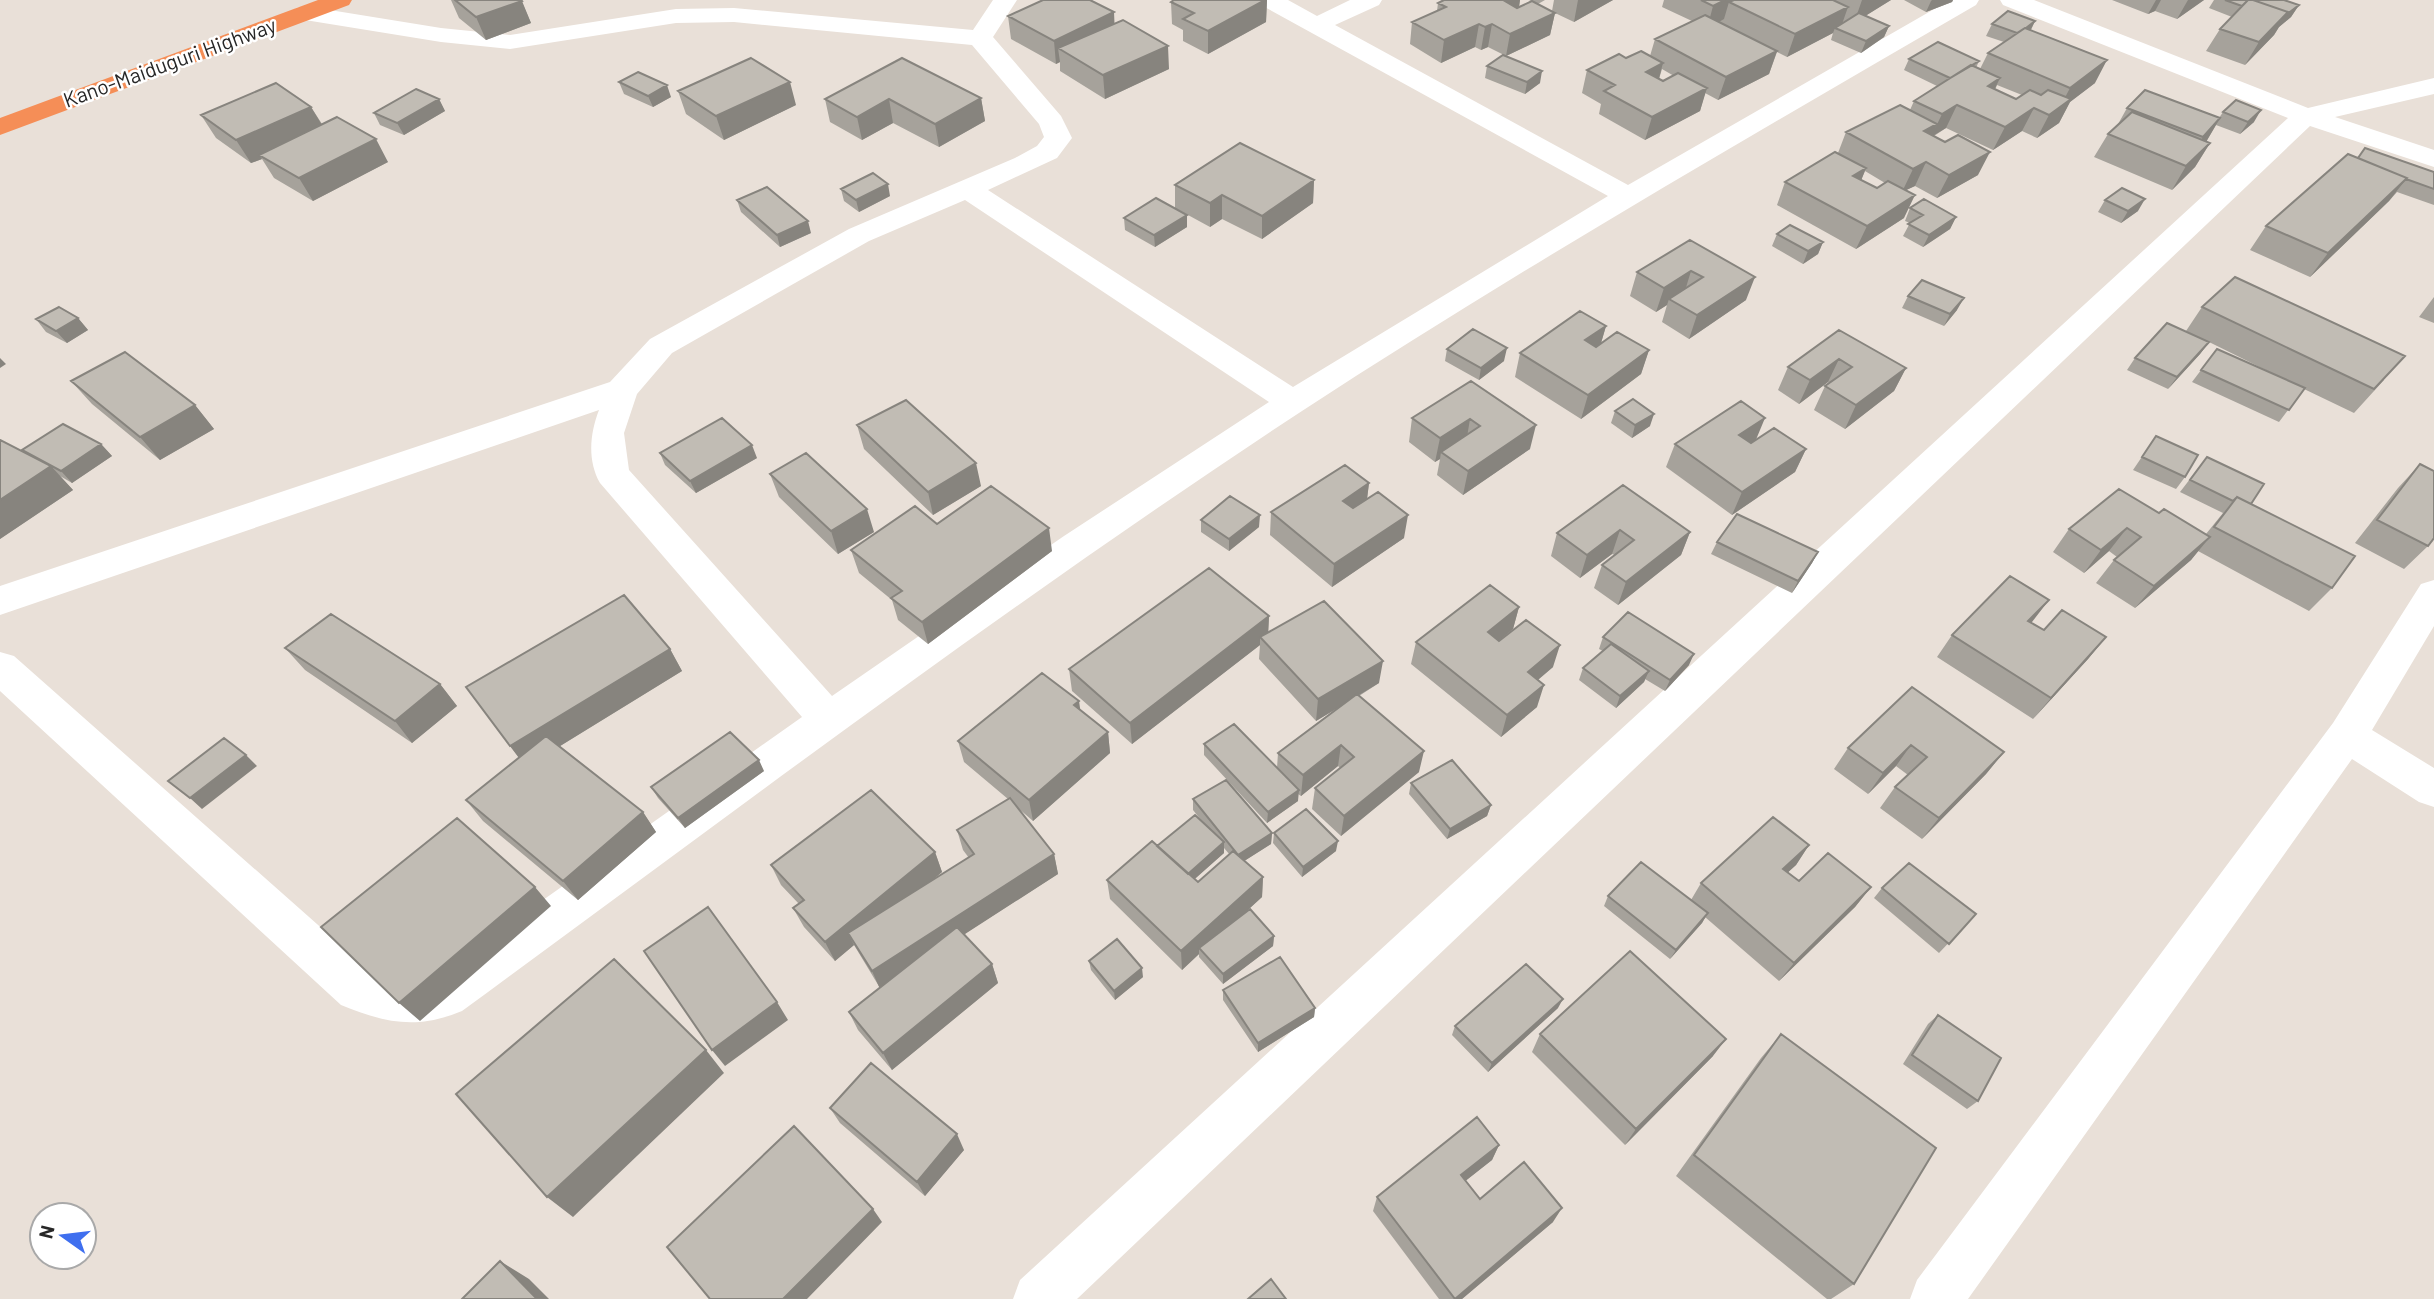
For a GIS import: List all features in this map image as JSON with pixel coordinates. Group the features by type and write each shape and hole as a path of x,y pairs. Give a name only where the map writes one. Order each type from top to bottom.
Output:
{"highway":[{"name":"Kano-Maiduguri Highway","path":"122,56 276,0"},
{"name":"Kano-Maiduguri Highway","path":"0,127 340,0"}],"street":[{"path":"980,38 1004,0"},
{"path":"1269,0 1628,196"},
{"path":"1316,25 1370,0"},
{"path":"0,667 357,990 404,1002 446,996 1024,581 1293,401 1628,196 1967,0"},
{"path":"2012,0 2306,116 2434,159"},
{"path":"305,13 440,35 510,42 612,24 676,16 722,15 980,38 1052,122 1058,138 1047,152 859,235 661,346 622,390 607,433 612,474 829,721"},
{"path":"1039,1299 2306,116 2434,86"},
{"path":"965,188 1293,401"},
{"path":"0,601 622,390"},
{"path":"1936,1299 2347,735 2434,593"},
{"path":"2347,735 2434,789"}],"building":[{"path":"455,0 521,0 522,1 476,17"},
{"path":"1043,0 1090,0 1114,12 1054,41 1008,16"},
{"path":"1265,0 1208,31 1183,19 1194,13 1171,2"},
{"path":"1444,0 1503,0 1517,8 1532,1 1555,13 1510,34 1492,24 1485,27 1479,24 1444,40 1412,22 1446,7 1438,3"},
{"path":"1701,0 1725,0 1713,6"},
{"path":"1833,0 1848,7 1795,34 1729,2"},
{"path":"2225,0 2248,0 2242,6"},
{"path":"2248,0 2288,12 2259,42 2220,29"},
{"path":"2253,0 2284,0 2299,5 2286,15 2288,12"},
{"path":"2008,11 2035,21 2017,33 1992,24"},
{"path":"1859,13 1889,26 1866,41 1835,28"},
{"path":"1705,15 1777,51 1726,77 1655,39"},
{"path":"1123,20 1168,46 1103,75 1058,48"},
{"path":"2025,28 2107,60 2070,88 1988,53"},
{"path":"1938,42 1979,61 1950,78 1909,59"},
{"path":"1641,51 1663,63 1646,72 1663,81 1678,73 1707,88 1652,117 1604,91 1615,85 1587,70 1619,54 1626,58"},
{"path":"1503,55 1542,71 1527,82 1487,66"},
{"path":"751,58 790,82 716,116 678,91"},
{"path":"902,58 981,98 935,124 889,99 857,117 825,99"},
{"path":"1971,65 2000,78 1988,86 2016,99 2030,90 2041,95 2048,90 2071,99 2049,115 2034,108 2005,127 1957,105 1942,114 1914,101"},
{"path":"638,72 667,85 648,96 619,82"},
{"path":"276,83 311,107 236,140 201,115"},
{"path":"416,89 439,99 397,123 374,113"},
{"path":"2145,90 2220,118 2203,137 2127,108"},
{"path":"2236,100 2261,110 2248,122 2223,112"},
{"path":"1900,105 1937,124 1924,131 1945,142 1958,135 1990,152 1949,175 1926,162 1913,169 1846,132"},
{"path":"2132,112 2210,143 2186,166 2108,134"},
{"path":"337,117 376,139 299,178 259,155"},
{"path":"1240,143 1314,180 1262,216 1222,195 1210,203 1175,185"},
{"path":"2365,148 2434,172 2434,189 2358,158"},
{"path":"1835,152 1866,168 1853,176 1877,188 1888,181 1915,195 1867,226 1785,182"},
{"path":"2348,154 2407,178 2328,253 2266,226"},
{"path":"873,173 888,184 856,200 841,189"},
{"path":"767,187 808,221 777,235 737,200"},
{"path":"2122,188 2145,199 2128,211 2105,200"},
{"path":"1156,198 1187,215 1154,235 1124,218"},
{"path":"1924,199 1956,217 1929,235 1908,224 1923,215 1910,208"},
{"path":"1790,225 1823,242 1808,251 1777,234"},
{"path":"1690,240 1755,277 1697,315 1669,299 1703,277 1691,271 1664,288 1637,272"},
{"path":"2235,277 2405,356 2374,389 2202,307"},
{"path":"1922,280 1964,298 1950,314 1908,296"},
{"path":"59,307 78,318 56,331 36,319"},
{"path":"1580,311 1606,326 1585,340 1596,347 1617,332 1649,350 1588,395 1520,353"},
{"path":"2167,323 2209,342 2177,377 2135,358"},
{"path":"1473,329 1507,348 1481,368 1447,349"},
{"path":"1839,330 1906,368 1856,405 1825,386 1852,367 1839,359 1810,380 1788,367"},
{"path":"2217,349 2305,388 2289,410 2201,370"},
{"path":"125,352 195,405 140,437 71,381"},
{"path":"1471,381 1536,425 1468,471 1441,452 1480,426 1470,419 1440,438 1412,418"},
{"path":"1633,399 1654,414 1635,425 1615,411"},
{"path":"906,400 976,463 928,492 857,425"},
{"path":"1741,401 1765,418 1739,435 1751,443 1774,428 1806,449 1742,492 1675,444"},
{"path":"722,418 752,445 690,481 660,453"},
{"path":"63,424 101,444 61,471 22,450"},
{"path":"2156,436 2198,455 2185,477 2142,457"},
{"path":"0,440 51,466 0,500"},
{"path":"806,453 867,509 831,531 770,474"},
{"path":"2207,457 2264,484 2251,504 2237,497 2233,501 2190,480"},
{"path":"2420,464 2434,471 2434,538 2428,546 2377,520"},
{"path":"1345,465 1369,483 1343,501 1353,508 1378,492 1408,515 1334,564 1271,512"},
{"path":"1623,485 1690,532 1626,582 1602,565 1634,540 1620,530 1587,555 1557,533"},
{"path":"991,486 1049,528 922,622 891,598 902,591 851,550 915,506 937,524"},
{"path":"2119,489 2159,513 2164,509 2210,537 2154,586 2114,560 2141,537 2127,528 2101,550 2069,529"},
{"path":"1230,496 1260,515 1229,539 1201,520"},
{"path":"2237,497 2355,556 2332,588 2214,527"},
{"path":"1737,514 1818,552 1798,581 1717,542"},
{"path":"1209,568 1269,616 1130,723 1069,669"},
{"path":"2010,576 2049,600 2028,621 2044,630 2062,610 2106,637 2051,698 1952,635"},
{"path":"1490,585 1519,607 1488,632 1499,641 1526,620 1560,645 1528,672 1544,685 1507,715 1416,642"},
{"path":"624,595 670,649 510,746 466,687"},
{"path":"1324,601 1383,661 1318,699 1260,637"},
{"path":"1628,612 1694,654 1670,680 1603,637"},
{"path":"331,614 440,684 395,721 285,648"},
{"path":"1611,644 1649,671 1620,696 1583,668"},
{"path":"1042,673 1079,701 1074,705 1108,732 1029,800 958,741"},
{"path":"1912,687 2004,752 1939,818 1895,787 1927,757 1911,745 1883,773 1848,748"},
{"path":"1357,694 1424,751 1344,816 1315,788 1354,757 1341,745 1303,775 1278,753"},
{"path":"1234,724 1299,790 1268,812 1204,744"},
{"path":"730,732 759,760 678,818 651,787"},
{"path":"546,736 643,812 563,881 466,800"},
{"path":"224,738 246,755 190,798 168,781"},
{"path":"1452,760 1491,805 1450,829 1411,783"},
{"path":"1226,780 1272,833 1238,855 1193,799"},
{"path":"871,790 935,852 825,942 793,908 804,900 771,865"},
{"path":"1010,798 1054,854 872,971 848,933 974,854 957,830"},
{"path":"1306,809 1338,841 1303,867 1274,833"},
{"path":"1195,815 1224,842 1188,874 1157,846"},
{"path":"1773,817 1809,845 1783,869 1799,881 1828,853 1871,887 1794,963 1701,883"},
{"path":"457,818 535,887 399,1003 321,927"},
{"path":"1152,841 1198,882 1233,851 1263,877 1181,951 1107,880"},
{"path":"1641,862 1708,913 1676,950 1608,896"},
{"path":"1909,863 1976,914 1949,944 1882,888"},
{"path":"708,907 777,1002 712,1050 644,951"},
{"path":"1250,909 1274,936 1223,974 1199,948"},
{"path":"957,927 992,964 883,1053 849,1012"},
{"path":"1117,939 1142,968 1114,991 1089,961"},
{"path":"1630,951 1726,1039 1636,1129 1540,1034"},
{"path":"1280,957 1315,1008 1258,1043 1223,990"},
{"path":"614,959 706,1050 547,1197 456,1094"},
{"path":"1526,964 1563,999 1492,1063 1455,1026"},
{"path":"1938,1015 2001,1058 1978,1101 1912,1055"},
{"path":"1781,1034 1936,1148 1854,1284 1694,1155"},
{"path":"871,1063 957,1134 917,1182 830,1108"},
{"path":"1477,1117 1499,1145 1461,1175 1480,1199 1524,1162 1562,1208 1455,1299 1377,1197"},
{"path":"794,1126 873,1209 783,1299 710,1299 667,1247"},
{"path":"500,1261 537,1299 462,1299"},
{"path":"1271,1279 1286,1299 1248,1299"}]}
